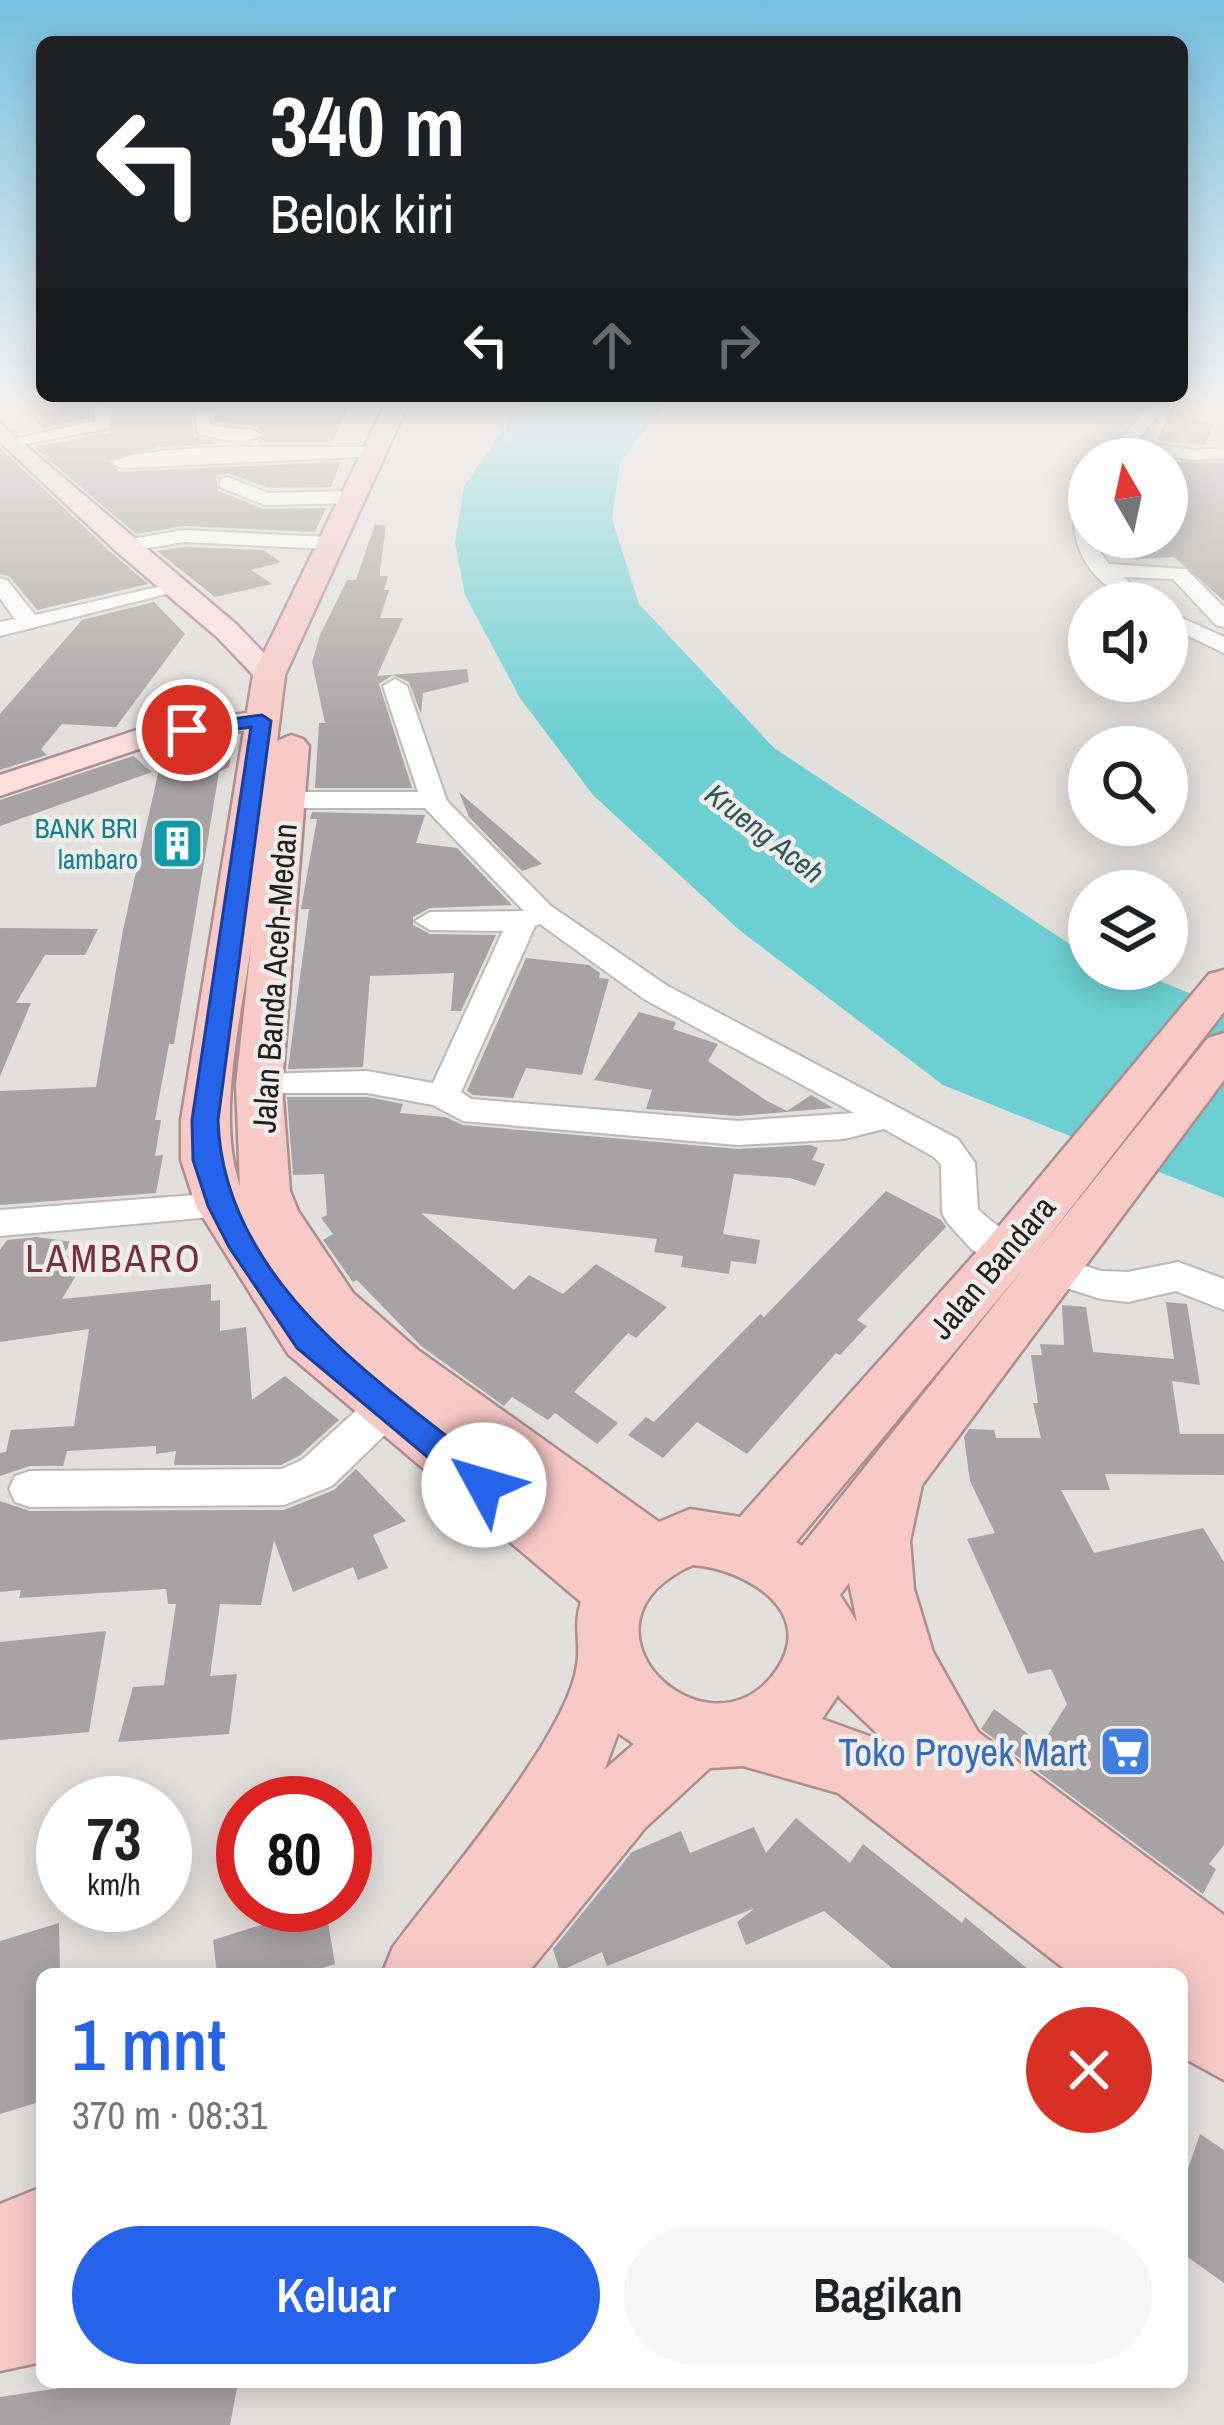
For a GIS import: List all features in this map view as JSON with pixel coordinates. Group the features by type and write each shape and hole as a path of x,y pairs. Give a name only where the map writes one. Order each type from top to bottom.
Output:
{"highway":[{"name":"Jalan Banda Aceh-Medan","path":"346,511 268,675 205,1120 206,1160 238,1240 308,1340 387,1407 632,1570"},
{"name":"Jalan Banda Aceh-Medan","path":"356,511 297,685 259,1085 265,1191 274,1216 334,1308 632,1570"},
{"name":"Jalan Bandara","path":"812,1609 1031,1260 1077,1202 1224,983"},
{"name":"Jalan Bandara","path":"1077,1202 1224,1048"},
{"name":"Jalan Bandara","path":"754,1546 1031,1260"},
{"path":"900,1463 879,1543 887,1612 924,1709 993,1795"},
{"path":"1125,1968 856,1763 668,1726 644,1711 610,1666 604,1641 632,1570 690,1537 733,1539 774,1557 899,1712 993,1795 1224,1961"},
{"path":"483,1968 620,1803 720,1734 767,1724 803,1693 814,1672 812,1609"},
{"path":"423,1968 571,1766 610,1666"},
{"path":"1188,2013 1224,2040"},
{"path":"0,2247 36,2232"},
{"path":"0,2327 36,2319"}],"main road":[{"path":"88,511 227,631 268,675"},
{"path":"227,631 266,630 291,623"},
{"path":"0,786 149,735 262,721"}],"street":[{"path":"125,546 184,536 328,543"},
{"path":"1095,558 1118,582"},
{"path":"1103,570 1179,573 1224,620"},
{"path":"0,584 29,622"},
{"path":"0,629 175,589"},
{"path":"1198,635 1224,629"},
{"path":"1188,630 1224,646"},
{"path":"394,686 434,800 532,917 655,992 946,1148 958,1163 960,1213 985,1240 1101,1285 1128,1287 1178,1276 1224,1295"},
{"path":"286,800 434,800"},
{"path":"430,921 532,917"},
{"path":"442,1096 532,917"},
{"path":"259,1085 368,1082 442,1096 463,1109 693,1128 850,1130 888,1117"},
{"path":"0,1222 221,1206"},
{"path":"29,1489 284,1487 317,1473 387,1407"}],"water":[{"name":"Krueng Aceh","path":"460,511 613,511 639,604 774,748 1068,943 1068,990 1182,990 1224,1007 1224,1198 943,1085 738,929 593,795 520,698 465,595 455,542"}],"building":[{"path":"0,511 67,511 148,584 37,610 10,577 0,574"},
{"path":"109,511 325,511 315,532 184,526 136,534"},
{"path":"1188,511 1224,511 1224,601 1175,558 1188,558"},
{"path":"375,524 386,526 380,576 388,576 384,590 389,590 380,618 403,618 377,676 467,669 469,682 423,693 421,714 409,682 393,675 379,684 412,788 315,788 319,723 325,723 312,662 347,580 356,580"},
{"path":"184,547 263,550 281,562 251,570 272,584 215,597 157,551"},
{"path":"154,602 185,634 116,727 62,724 41,749 47,755 0,770 0,714 82,620"},
{"path":"234,736 229,767 219,772 174,1044 169,1044 155,1120 161,1120 155,1156 163,1155 156,1193 0,1205 0,1091 96,1087 123,930 164,747"},
{"path":"133,756 152,772 0,826 0,800"},
{"path":"459,792 542,864 522,871 469,817"},
{"path":"312,812 425,815 416,843 457,848 512,905 430,908 413,917 413,925 430,934 496,935 461,1011 451,1011 454,973 370,976 363,1067 288,1069 309,909 301,909 317,819 310,819"},
{"path":"0,928 98,929 85,955 45,955 16,1003 31,1003 0,1076"},
{"path":"526,958 589,965 600,973 599,978 609,979 582,1075 526,1068 513,1098 473,1095 467,1091"},
{"path":"639,1012 676,1022 673,1029 718,1044 708,1061 787,1111 811,1095 833,1108 738,1116 646,1109 652,1090 594,1080"},
{"path":"287,1097 367,1097 403,1104 400,1113 445,1117 463,1125 738,1149 810,1145 818,1148 812,1160 825,1164 815,1186 790,1178 734,1174 723,1234 760,1240 756,1264 731,1261 729,1274 681,1267 683,1256 654,1252 657,1239 421,1213 514,1290 529,1275 563,1294 596,1264 667,1307 636,1338 628,1333 574,1392 618,1423 597,1444 555,1413 548,1420 512,1397 504,1406 421,1346 357,1280 353,1282 323,1240 333,1234 321,1218 327,1215 324,1174 293,1175"},
{"path":"886,1191 946,1227 857,1320 867,1326 840,1355 836,1353 747,1454 697,1422 663,1458 628,1435 646,1417 654,1422"},
{"path":"37,1237 71,1242 63,1255 86,1259 62,1299 211,1284 211,1301 220,1300 220,1331 246,1327 252,1400 285,1376 339,1420 299,1456 281,1465 174,1465 176,1451 156,1454 156,1446 67,1451 63,1466 30,1466 0,1476 0,1453 6,1452 11,1430 74,1426 89,1329 0,1342 0,1250 7,1240"},
{"path":"1166,1302 1187,1304 1200,1385 1172,1381 1180,1434 1224,1434 1224,1475 1105,1474 1110,1490 1061,1490 1094,1553 1203,1528 1224,1562 1224,1845 1209,1864 1216,1869 1203,1894 981,1729 994,1709 1042,1744 1067,1704 1051,1669 1028,1674 967,1539 995,1533 970,1481 964,1437 969,1429 994,1430 996,1438 1041,1438 1033,1403 1038,1403 1031,1355 1042,1355 1040,1344 1064,1345 1062,1305 1086,1307 1093,1352 1174,1359"},
{"path":"356,1469 406,1521 373,1535 388,1568 358,1580 353,1567 293,1592 274,1540 261,1605 220,1604 210,1676 237,1674 229,1734 118,1742 133,1687 164,1685 176,1604 168,1604 166,1589 19,1598 21,1590 0,1592 0,1501 30,1511 284,1510 334,1490"},
{"path":"106,1631 89,1732 0,1740 0,1642"},
{"path":"796,1818 850,1863 863,1844 1027,1968 892,1968 824,1911 746,1945 737,1922 755,1908 607,1966 602,1952 559,1968 553,1949 632,1852 681,1831 690,1853 754,1827 766,1853"},
{"path":"36,1930 59,1932 60,1968 36,1968 36,2103 0,2114 0,1941"},
{"path":"239,1932 330,1932 335,1964 323,1968 216,1968 213,1940"},
{"path":"1200,2134 1224,2150 1224,2283 1188,2257 1188,2169"},
{"path":"60,2388 237,2388 230,2425 0,2425 0,2397"}],"place":[{"name":"BANK BRI lambaro","path":"177,844"},
{"name":"Toko Proyek Mart","path":"1126,1752"}],"district":[{"name":"LAMBARO","path":"114,1258"}],"route":[{"path":"187,730 262,721 205,1120 206,1160 221,1206 238,1240 308,1340 484,1485"}]}
